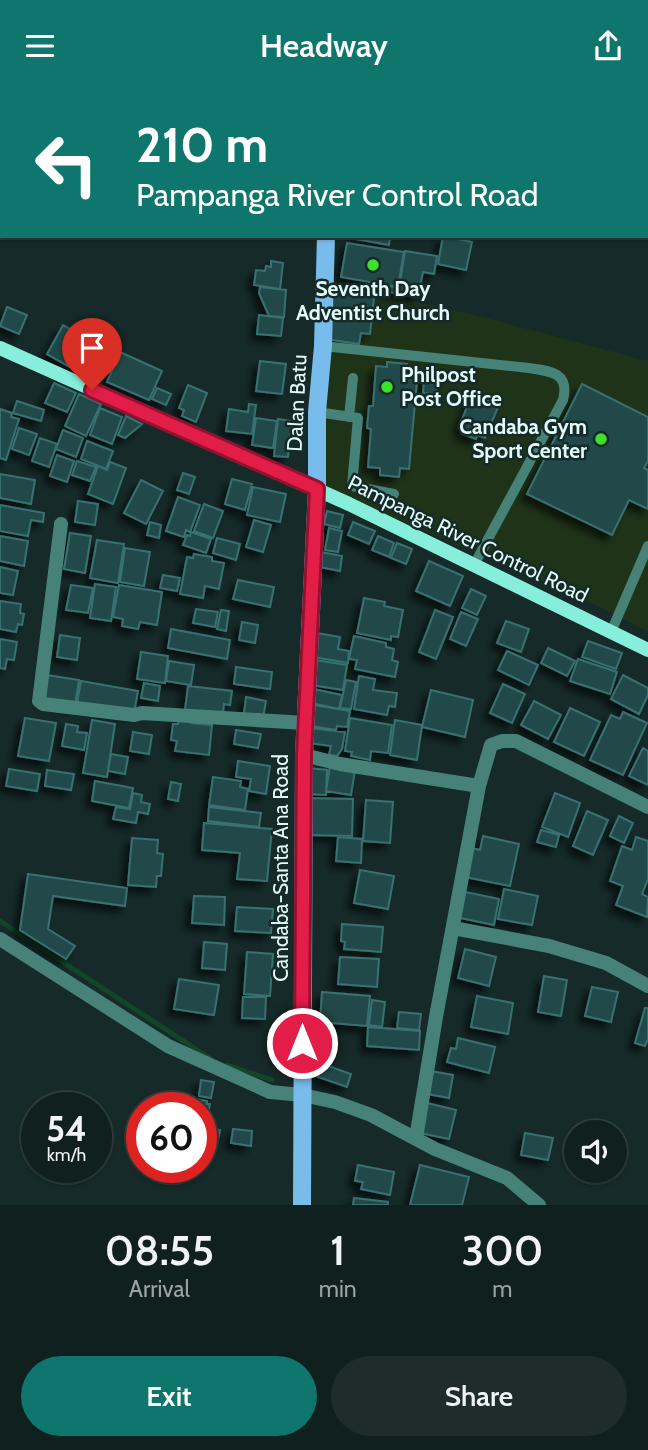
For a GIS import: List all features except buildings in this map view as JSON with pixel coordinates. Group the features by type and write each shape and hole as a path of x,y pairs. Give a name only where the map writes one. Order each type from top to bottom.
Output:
{"main road":[{"name":"Dalan Batu","path":"317,489 317,412 323,346 326,238"},
{"name":"Pampanga River Control Road","path":"0,348 317,489 648,650"},
{"name":"Candaba-Santa Ana Road","path":"302,1205 304,755 317,489"}],"street":[{"path":"61,524 39,701 43,704 134,715 142,713 305,723"},
{"path":"416,1138 479,786 491,745 502,741 516,741 648,807"},
{"path":"304,755 340,764 479,786"},
{"path":"453,928 549,946 606,963 648,986"},
{"path":"0,939 167,1047 270,1092 302,1095 371,1115 435,1149 507,1178 539,1205"}],"lane":[{"path":"323,346 529,368 550,371 561,377 566,388 563,400 474,565"},
{"path":"349,417 353,378"},
{"path":"317,412 358,418 349,504"},
{"path":"352,486 394,494"},
{"path":"611,632 648,546"}],"green space":[{"path":"328,279 381,289 387,295 483,317 648,361 648,632 600,607 320,486"}],"waterway":[{"path":"0,921 211,1059"},
{"path":"227,1065 272,1080"}],"place":[{"name":"Seventh Day Adventist Church","path":"373,265"},
{"name":"Philpost Post Office","path":"387,387"},
{"name":"Candaba Gym Sport Center","path":"601,439"}],"route":[{"path":"92,390 317,489 304,755 302,1043"}]}
